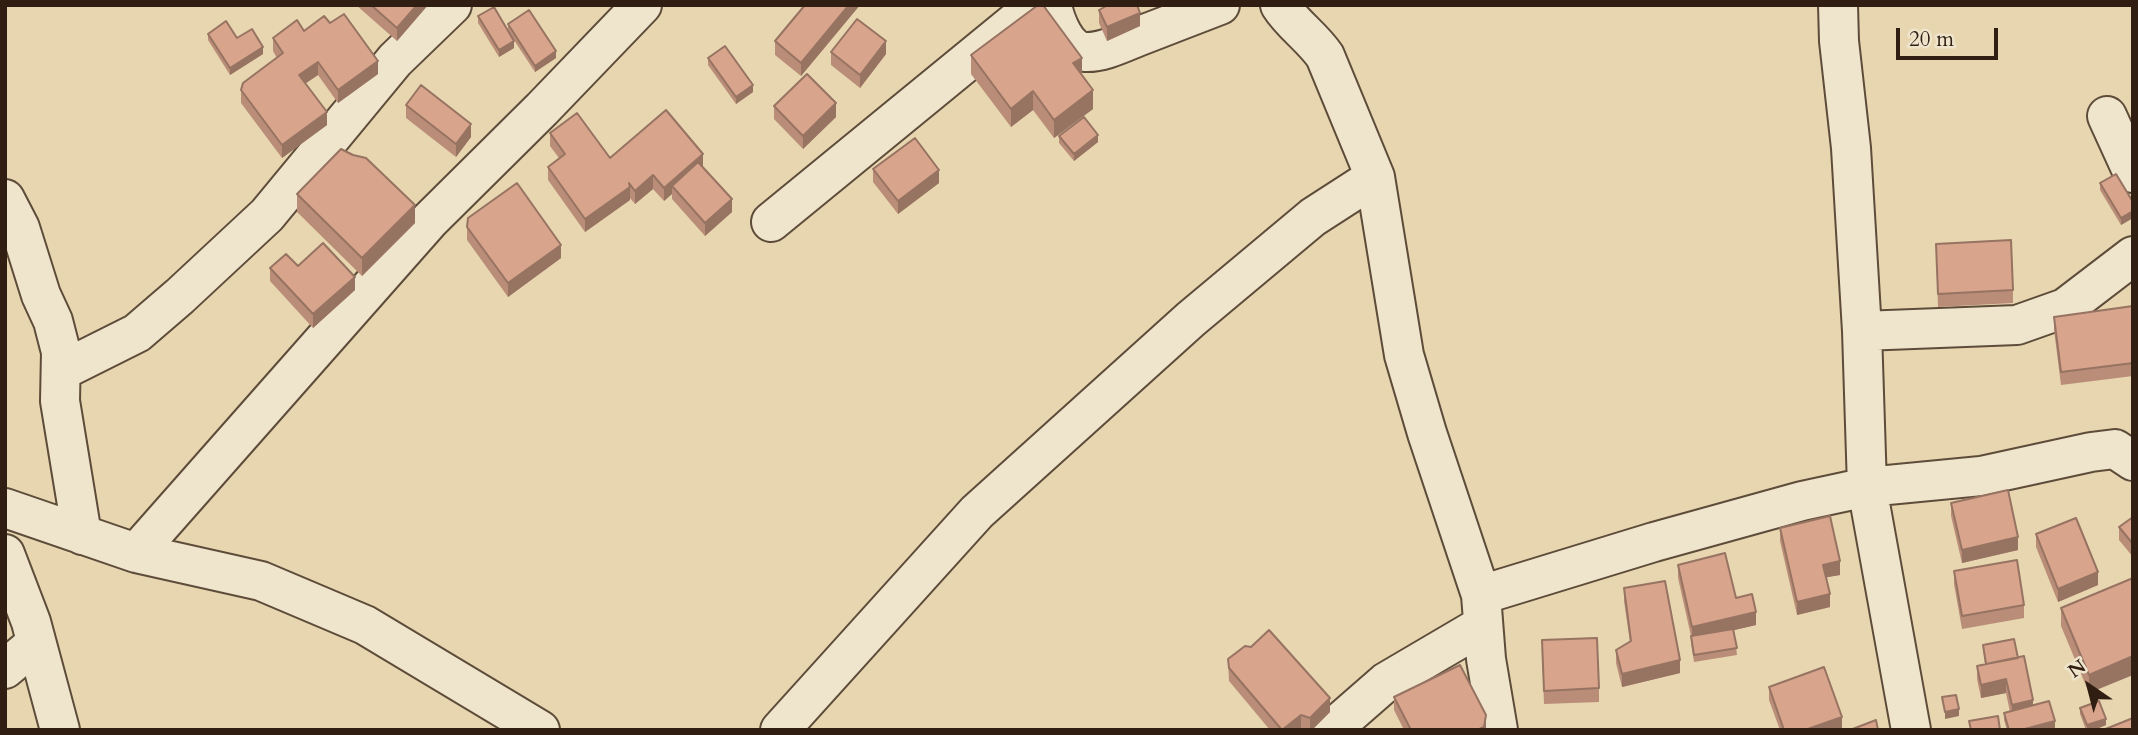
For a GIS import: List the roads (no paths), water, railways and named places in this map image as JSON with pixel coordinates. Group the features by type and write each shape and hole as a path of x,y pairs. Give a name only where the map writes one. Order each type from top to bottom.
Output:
{"street":[{"path":"61,370 137,332 248,233 267,215 396,60 452,5"},
{"path":"136,553 430,220 642,5"},
{"path":"771,222 1036,5"},
{"path":"1052,5 1056,24 1065,38 1075,49 1084,52 1111,47 1220,5"},
{"path":"1280,5 1285,14 1314,41 1325,56 1375,177 1404,355 1482,610 1486,659 1498,730"},
{"path":"1838,5 1839,41 1851,148 1862,331 1867,486 1911,730"},
{"path":"2107,116 2133,173"},
{"path":"780,730 977,512 1191,319 1313,217 1375,177"},
{"path":"5,199 20,228 41,295 53,321 61,352 62,421 82,535"},
{"path":"1862,331 2017,325 2065,308 2133,256"},
{"path":"1331,730 1386,682 1482,610 1654,542 1802,500 1867,486 1981,476 2115,449 2133,461"},
{"path":"5,508 136,553 261,581 365,625 540,730"},
{"path":"5,554 30,622 60,730"},
{"path":"5,669 36,643"}]}
